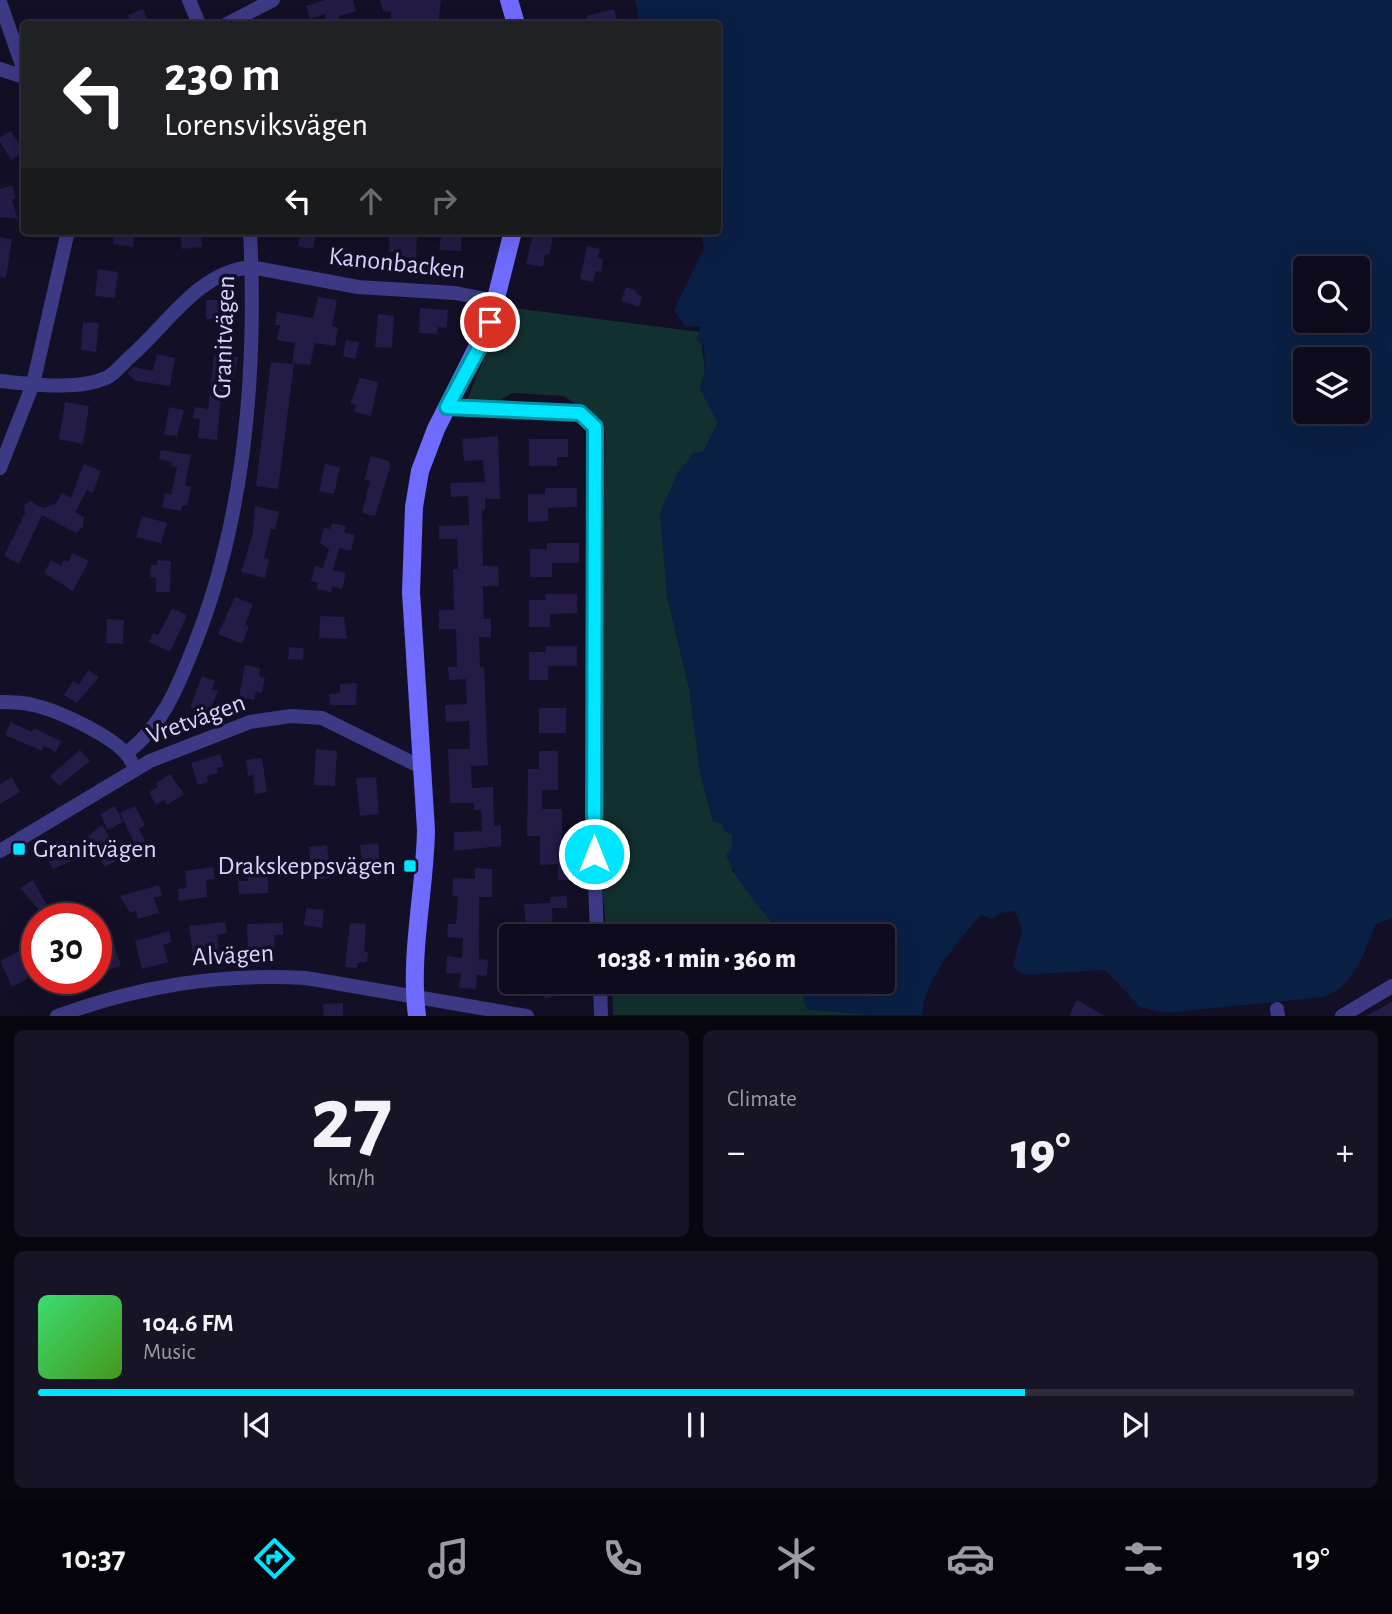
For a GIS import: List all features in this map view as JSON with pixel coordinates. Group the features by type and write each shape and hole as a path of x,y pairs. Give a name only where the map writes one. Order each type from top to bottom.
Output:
{"street":[{"path":"189,0 198,21"},
{"path":"233,21 273,0"},
{"path":"509,0 515,21"},
{"path":"0,2 10,22 21,60"},
{"path":"0,69 21,76"},
{"path":"0,468 33,384 67,235"},
{"name":"Granitvägen","path":"128,752 146,738 171,703 206,616 223,563 235,506 249,389 250,235"},
{"path":"416,1007 417,941 426,868 411,592 412,527 420,471 447,407 481,344 496,301 512,235"},
{"name":"Kanonbacken","path":"0,381 76,384 107,377 154,337 199,287 234,268 251,267 358,287 454,293 496,301"},
{"path":"447,407 580,413 595,427 594,854 597,924"},
{"path":"0,702 33,704 55,713 120,746 128,752 135,769"},
{"name":"Vretvägen","path":"0,851 135,769 250,722 290,716 322,718 421,767"},
{"name":"Alvägen","path":"57,1016 158,985 237,976 306,978 416,1007 527,1016"},
{"path":"1342,1016 1392,986"},
{"path":"600,994 601,1016"}],"green space":[{"path":"506,307 700,332 705,370 700,388 718,423 704,451 660,513 667,595 689,688 701,778 722,824 732,835 732,870 773,924 606,924 601,876 605,424 564,396 513,393 500,400 467,399"},
{"path":"612,994 803,994 807,1009 871,1015 613,1015"}],"water":[{"path":"635,0 1392,0 1392,918 1376,924 1351,977 1335,992 1324,997 1165,1013 1140,1007 1105,970 1025,975 1013,967 1022,929 1015,911 1001,913 991,919 981,915 973,924 935,976 924,1003 923,1015 871,1015 807,1009 803,994 895,994 895,924 775,924 755,902 726,855 732,849 732,835 724,831 722,824 713,822 701,778 689,688 667,595 660,513 678,472 694,453 704,451 718,423 700,388 705,370 704,346 696,339 701,327 685,326 674,310 704,248 702,235 721,235 721,21 639,21"}],"building":[{"path":"325,0 353,0 356,11 339,16 340,21 327,21 325,14 310,19 306,6"},
{"path":"380,0 441,0 438,21 390,21 391,12 383,11"},
{"path":"143,9 148,21 130,21 128,15"},
{"path":"614,9 617,21 588,21 586,16"},
{"path":"11,131 21,147 21,154 11,160 0,142 0,137"},
{"path":"12,185 16,198 12,200 18,219 0,217 0,189"},
{"path":"114,235 134,235 133,247 113,244"},
{"path":"180,235 201,235 202,247 182,249"},
{"path":"300,235 315,235 313,249 298,246"},
{"path":"390,235 417,237 416,258 399,257 400,253 389,252"},
{"path":"441,235 462,235 461,251 439,250"},
{"path":"533,235 553,235 543,267 526,264"},
{"path":"0,237 12,239 6,278 0,277"},
{"path":"587,246 600,249 598,258 603,259 601,272 596,271 593,282 580,279"},
{"path":"98,269 118,272 115,298 95,296"},
{"path":"626,287 642,296 639,307 621,301"},
{"path":"318,297 337,300 332,326 338,328 335,346 315,343 310,365 292,363 295,343 277,340 280,325 275,325 277,312 313,318"},
{"path":"206,300 235,300 235,319 206,319"},
{"path":"420,308 448,310 447,328 438,327 437,334 419,333"},
{"path":"378,314 394,316 392,348 375,347"},
{"path":"83,322 99,323 96,352 81,350"},
{"path":"346,340 359,342 355,359 343,356"},
{"path":"157,354 175,358 170,386 136,381 127,373 134,367 153,371"},
{"path":"214,355 238,357 229,399 221,398 217,440 198,438 200,419 193,418 195,407 208,409"},
{"path":"271,362 294,364 278,489 256,486"},
{"path":"360,378 378,382 371,416 354,412 356,405 350,404"},
{"path":"65,402 89,406 83,444 59,439"},
{"path":"169,407 184,410 177,436 164,435"},
{"path":"498,436 500,499 485,499 485,510 482,510 483,566 498,566 499,586 483,586 484,619 491,619 491,637 479,637 480,667 484,666 488,765 471,766 472,788 493,787 494,826 501,825 501,846 454,851 454,832 482,831 481,810 474,810 474,803 450,803 448,749 470,749 469,721 446,722 445,705 467,704 466,679 449,680 448,667 457,667 456,629 439,629 439,610 454,610 453,569 458,569 457,539 439,539 439,526 469,525 468,496 451,497 450,483 485,482 483,460 464,461 462,439"},
{"path":"529,439 568,439 568,457 557,457 557,466 529,466"},
{"path":"161,450 191,455 185,486 191,487 187,506 183,505 181,511 162,507 165,493 171,495 177,467 171,466 172,462 159,459"},
{"path":"371,456 389,461 390,467 375,516 362,513 370,481 364,480"},
{"path":"84,464 101,471 93,493 87,490 75,512 84,517 83,527 76,533 42,515 19,564 4,556 25,513 24,505 30,501 43,508 56,503 62,493 71,498"},
{"path":"325,464 340,467 334,494 319,491"},
{"path":"545,488 577,488 577,507 548,508 548,521 528,522 528,494 545,494"},
{"path":"255,506 279,512 275,530 271,529 264,558 269,559 265,578 241,572 253,533"},
{"path":"142,516 167,523 161,543 136,537"},
{"path":"332,523 346,526 344,532 355,535 351,551 339,548 333,570 346,573 342,589 332,586 331,592 316,589 318,583 311,581 315,566 323,568 329,549 320,543 324,528 330,529"},
{"path":"547,543 579,543 579,563 552,563 552,577 530,577 530,549 547,549"},
{"path":"73,553 89,561 73,591 44,573 51,560 61,566 64,560 68,562"},
{"path":"157,560 171,561 170,592 156,592 156,578 150,577 151,565 157,565"},
{"path":"545,594 577,594 577,613 550,614 550,627 529,627 529,600 546,600"},
{"path":"235,597 253,604 245,625 249,626 242,644 218,634"},
{"path":"172,609 187,615 170,652 149,642 153,633 158,635"},
{"path":"320,616 344,617 347,639 319,638"},
{"path":"107,619 124,620 123,644 106,643"},
{"path":"546,646 577,646 577,666 548,666 548,680 529,680 529,652 546,652"},
{"path":"289,647 304,648 303,660 288,659"},
{"path":"245,665 260,668 259,677 265,678 262,693 256,692 254,700 239,697"},
{"path":"88,670 99,677 77,703 64,695 73,681 79,685"},
{"path":"202,676 215,681 212,689 218,691 210,710 205,708 203,713 190,707"},
{"path":"357,683 356,705 330,705 329,694 340,693 340,684"},
{"path":"539,708 566,708 566,733 539,733"},
{"path":"11,722 32,732 34,728 61,741 56,752 44,746 42,751 5,735"},
{"path":"316,749 337,751 335,786 314,785"},
{"path":"80,750 90,761 59,786 50,776"},
{"path":"539,751 558,751 558,790 542,790 542,809 562,809 562,850 576,850 576,865 569,865 569,880 558,880 558,864 540,865 540,836 527,836 528,769 539,769"},
{"path":"220,754 224,766 217,768 218,773 207,776 208,782 198,785 191,763"},
{"path":"262,758 267,792 255,794 253,775 248,776 246,760"},
{"path":"170,774 184,794 167,805 164,800 156,805 149,792 158,787 156,783"},
{"path":"12,777 20,792 0,804 0,784"},
{"path":"376,777 379,814 360,816 356,778"},
{"path":"115,806 123,822 108,830 100,814"},
{"path":"135,806 145,825 139,829 145,841 136,846 120,813"},
{"path":"102,825 113,843 107,846 116,861 105,867 88,836"},
{"path":"68,840 78,858 53,869 45,854"},
{"path":"378,843 381,876 364,878 360,845"},
{"path":"327,845 331,878 312,880 309,847"},
{"path":"276,863 277,875 268,875 268,893 239,894 238,881 248,881 247,864"},
{"path":"213,867 215,879 206,880 207,897 179,901 178,889 187,888 185,871"},
{"path":"475,868 492,869 492,897 479,897 479,959 488,960 487,976 477,975 476,989 459,988 461,974 446,973 447,956 462,958 463,938 447,937 448,924 456,924 458,896 452,896 453,878 475,879"},
{"path":"33,880 46,903 33,903 20,888"},
{"path":"159,885 162,896 154,898 159,913 138,919 136,911 130,913 120,896"},
{"path":"567,896 567,908 552,908 553,924 526,924 524,904 551,903 550,897"},
{"path":"306,908 324,910 322,928 304,925"},
{"path":"225,922 227,933 217,935 219,952 193,955 189,926"},
{"path":"283,923 283,935 274,935 275,952 248,953 247,924"},
{"path":"350,923 366,924 364,952 368,952 367,962 357,963 357,968 345,967"},
{"path":"169,931 172,942 163,945 168,962 142,969 135,941"},
{"path":"112,938 121,966 112,969"},
{"path":"20,951 21,982 12,987 0,961"},
{"path":"544,994 561,994 545,999"},
{"path":"1077,1000 1105,1016 1069,1016"},
{"path":"1392,1002 1392,1016 1366,1016"},
{"path":"343,1003 343,1016 324,1016 323,1004"}],"place":[{"name":"Granitvägen","path":"19,849"},
{"name":"Drakskeppsvägen","path":"410,866"}],"route":[{"path":"490,322 447,407 580,413 595,427 594,854"}]}
